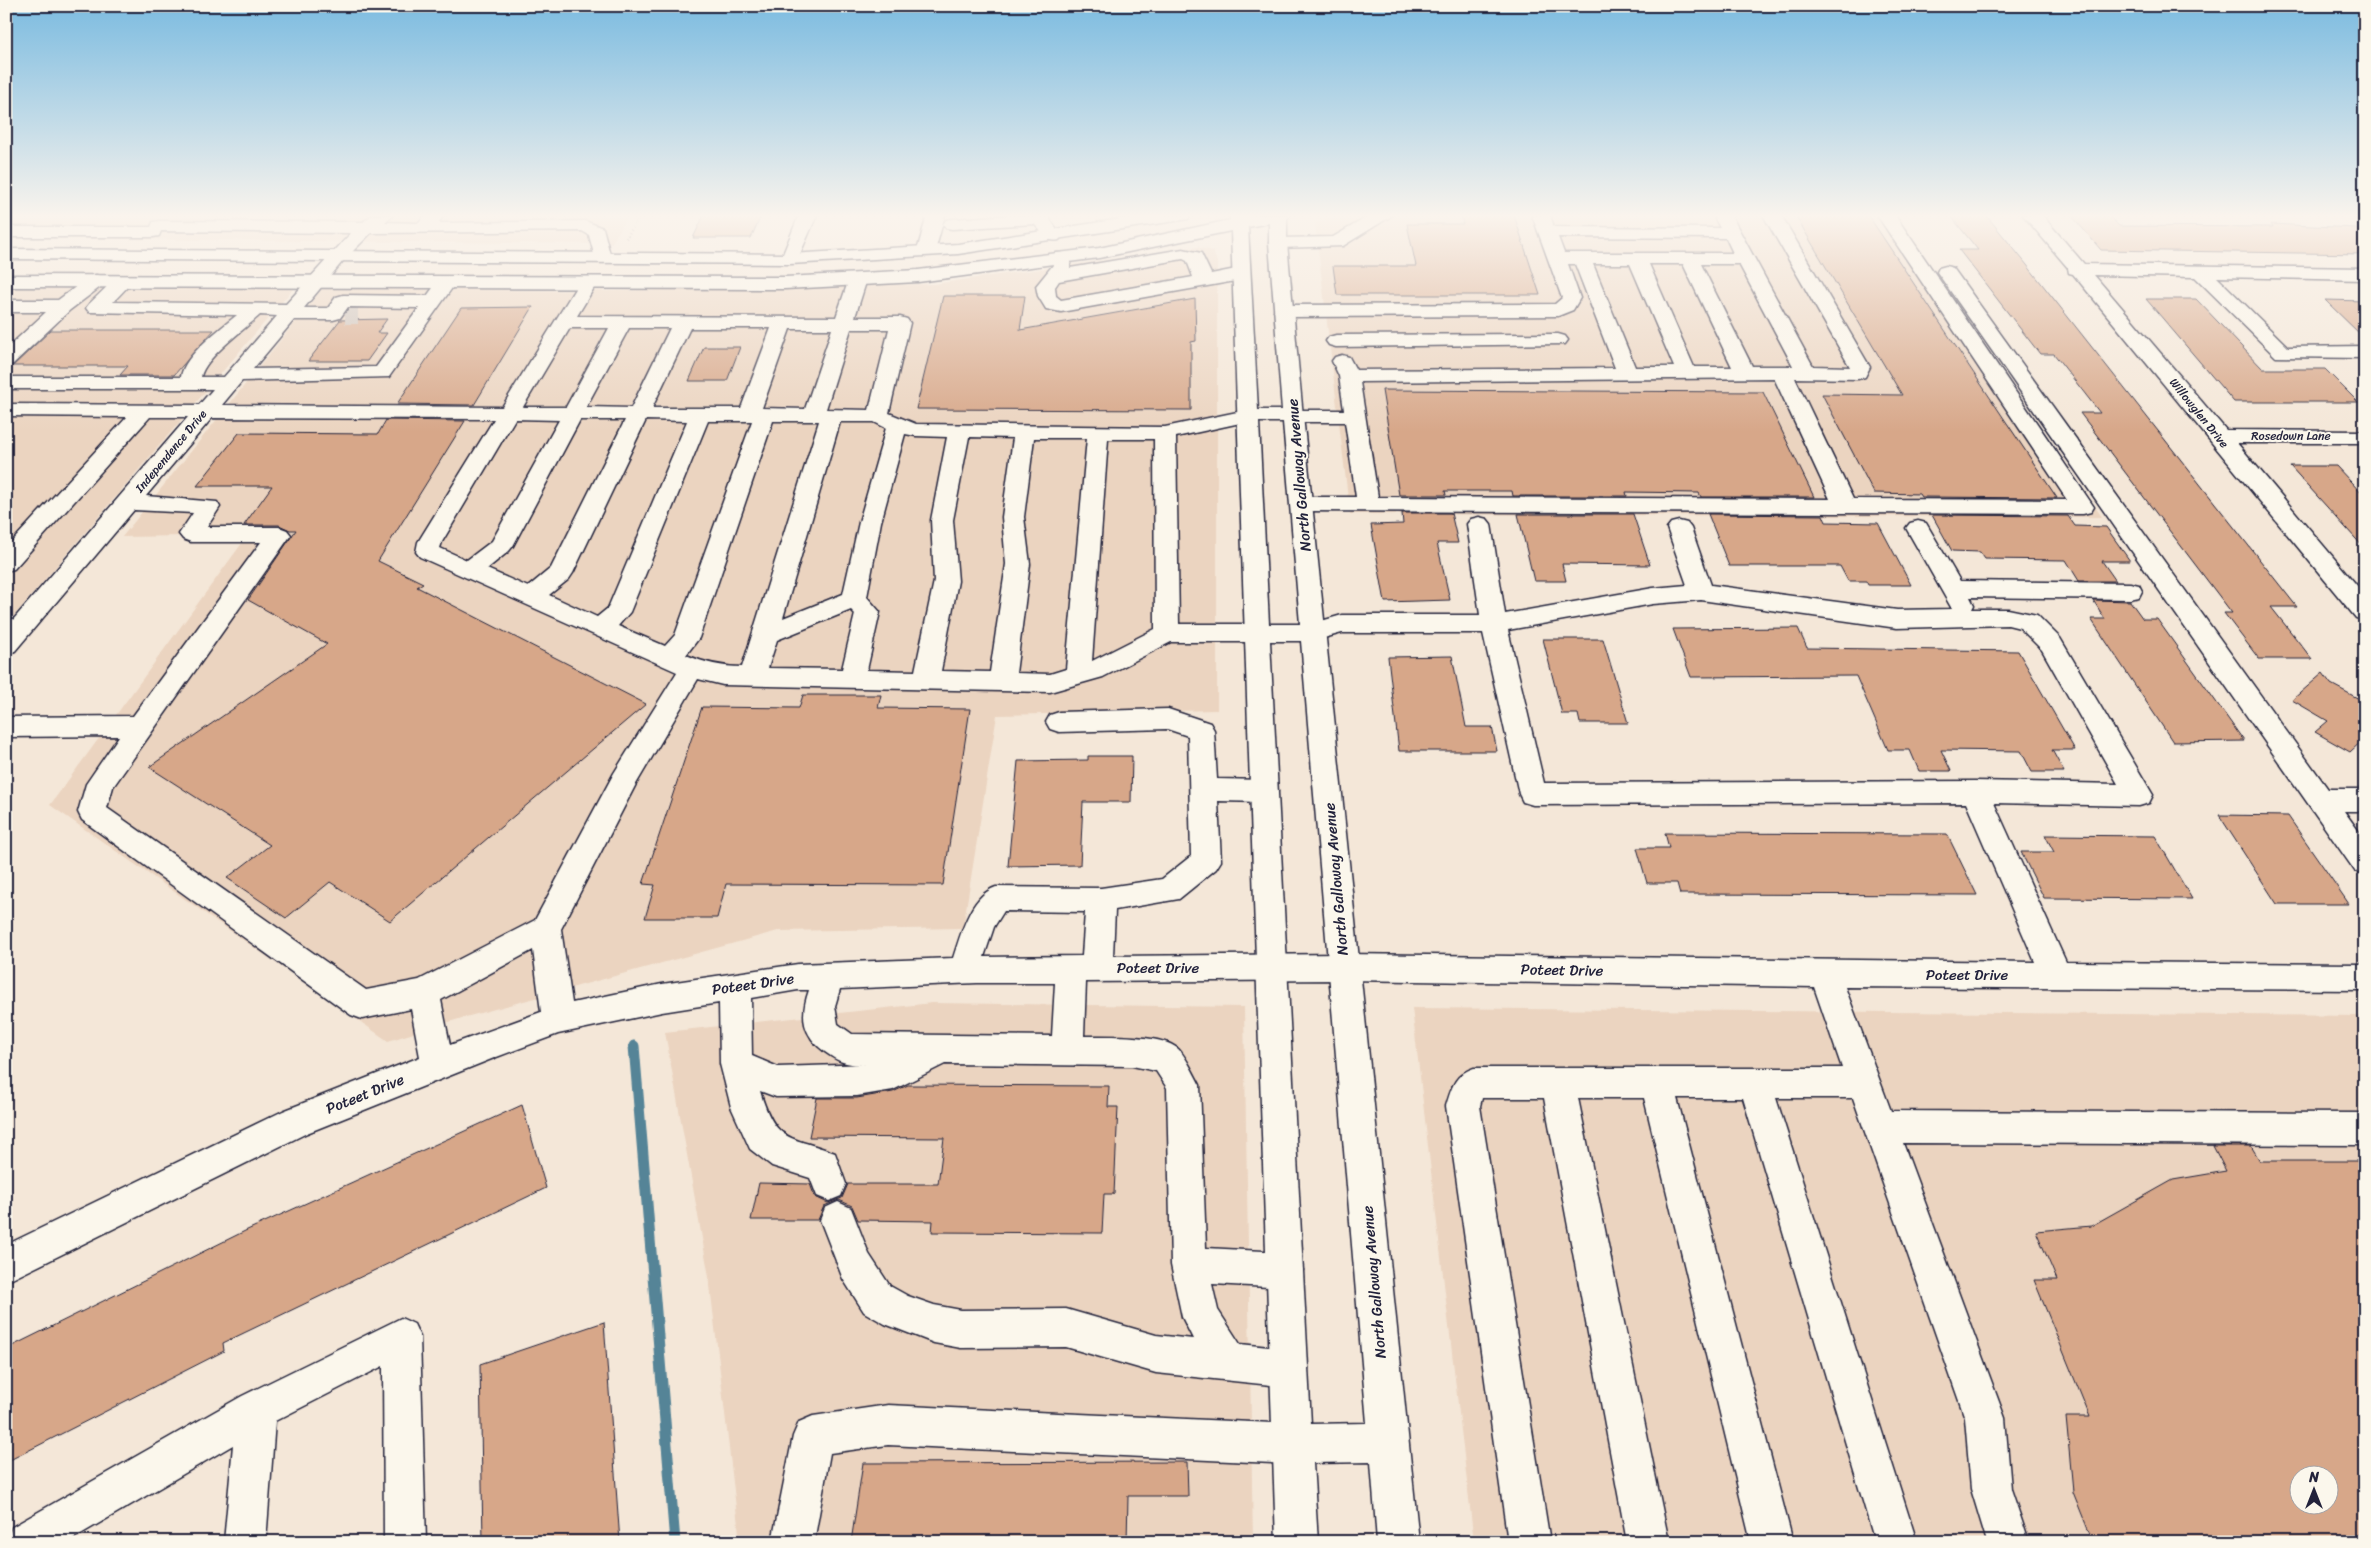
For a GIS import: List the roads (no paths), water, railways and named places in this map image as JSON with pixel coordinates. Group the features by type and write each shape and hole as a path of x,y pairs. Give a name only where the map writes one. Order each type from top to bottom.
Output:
{"main road":[{"path":"6,360 63,306 89,287"},
{"path":"118,287 96,308 255,310 345,314 428,308"},
{"name":"Independence Drive","path":"6,645 311,287"},
{"path":"6,383 190,383 233,379 382,373 444,287"},
{"path":"585,287 430,542 428,552 681,663 723,676 1050,683 1094,671 1167,632 1313,632 1345,643 1420,640 1466,624 1494,624 1654,596 1701,592 1897,619 2008,617 2028,621 2051,644 2139,795 1975,792 1533,794 1494,624 1479,524"},
{"path":"752,677 766,635 822,415 843,322 855,287"},
{"path":"1044,287 1053,305 1061,306 1168,287"},
{"path":"1242,287 1297,1542"},
{"name":"North Galloway Avenue","path":"1282,287 1398,1542"},
{"path":"1284,311 1558,310 1566,306 1571,298 1567,287"},
{"path":"1594,287 1628,374"},
{"path":"1650,287 1687,373"},
{"path":"1702,287 1745,373"},
{"path":"1761,287 1806,372"},
{"path":"1349,376 1858,373 1860,367 1814,287"},
{"path":"1302,504 2083,508 1935,287"},
{"path":"1956,287 2365,862"},
{"name":"Willowglen Drive","path":"2092,287 2145,346 2365,612"},
{"path":"2216,287 2282,353 2365,352"},
{"path":"6,306 63,306"},
{"path":"190,383 192,369 213,346 255,310"},
{"path":"1332,310 1336,341 1349,376 1368,504"},
{"path":"1547,310 1571,374"},
{"path":"564,322 900,323 888,420 854,599"},
{"path":"470,570 500,546 622,322"},
{"path":"531,597 561,573 683,322"},
{"path":"128,502 209,507 191,534 279,535 100,784 92,812 362,1005 424,993 546,929 624,781 681,663 686,638 757,415 783,322"},
{"path":"1336,341 1558,340"},
{"path":"1782,373 1845,506"},
{"path":"6,410 822,415 888,420 916,430 1098,433 1164,433 1247,416 1355,416"},
{"path":"6,564 145,410"},
{"path":"600,628 618,612 700,415"},
{"path":"926,681 946,581 942,520 959,430"},
{"path":"1002,682 1018,564 1013,517 1024,432"},
{"path":"1078,676 1098,433"},
{"path":"1164,433 1167,632"},
{"name":"Rosedown Lane","path":"2218,436 2362,439"},
{"path":"1679,528 1701,592"},
{"path":"1918,528 1970,619"},
{"path":"1952,589 2130,592"},
{"path":"766,635 854,599"},
{"path":"852,679 868,612 854,599"},
{"path":"964,970 980,923 996,899 1101,900 1169,890 1206,861 1201,730 1168,719 1059,722"},
{"path":"6,727 140,726"},
{"path":"1203,790 1264,791"},
{"path":"1975,792 2056,975"},
{"path":"2321,800 2365,800"},
{"path":"1067,1050 1101,900"},
{"path":"546,929 558,1020"},
{"name":"Poteet Drive","path":"6,1264 295,1122 558,1020 662,998 798,977 964,970 1344,967 1825,974 2365,977"},
{"path":"1825,974 1985,1418 1991,1489 2008,1542"},
{"path":"829,976 818,1006 823,1032 847,1049 1132,1051 1166,1058 1183,1085 1190,1265 1201,1317 1229,1362"},
{"path":"735,986 736,1064 748,1107 762,1138 784,1154 823,1165 828,1184"},
{"path":"424,993 438,1066"},
{"path":"736,1064 776,1082 857,1081 893,1075 940,1050"},
{"path":"1529,1542 1463,1106 1467,1092 1474,1083 1864,1083"},
{"path":"1558,1083 1648,1542"},
{"path":"1657,1083 1772,1542"},
{"path":"1755,1083 1896,1542"},
{"path":"1880,1127 2365,1129"},
{"path":"838,1220 856,1266 877,1299 898,1311 934,1324 961,1329 1066,1328 1156,1354 1289,1368"},
{"path":"1190,1265 1285,1270"},
{"path":"27,1542 256,1410 401,1337 405,1542"},
{"path":"245,1542 256,1410"},
{"path":"792,1542 813,1436 888,1425 1293,1444 1388,1442"}],"waterway":[{"path":"634,1046 675,1542"}],"tunnel":[{"path":"345,314 358,314"}]}
